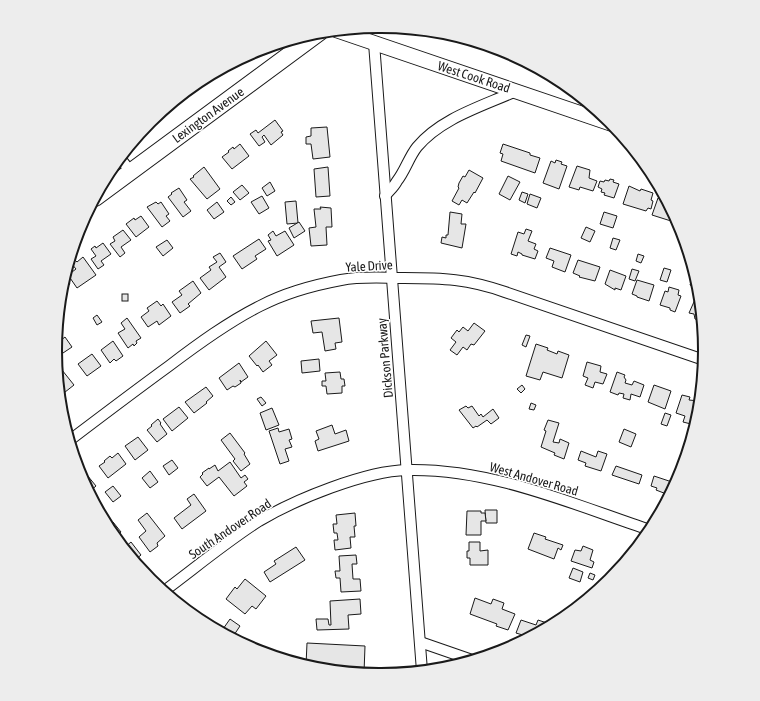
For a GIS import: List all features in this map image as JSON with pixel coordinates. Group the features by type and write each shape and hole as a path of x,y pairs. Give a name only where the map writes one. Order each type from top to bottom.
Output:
{"main road":[{"name":"West Cook Road","path":"350,35 597,119"},
{"name":"Lexington Avenue","path":"106,190 307,42"}],"street":[{"name":"Dickson Parkway","path":"374,43 422,665"},
{"path":"385,196 398,181 416,149 426,136 438,127 455,118 516,91"},
{"path":"124,163 131,172"},
{"name":"Yale Drive","path":"74,437 200,343 261,305 298,291 341,280 371,277 444,278 466,281 487,286 698,358"},
{"name":"West Andover Road","path":"407,470 459,473 498,481 532,490 643,528"},
{"name":"South Andover Road","path":"169,587 237,536 283,508 348,482 385,473 407,470"},
{"path":"420,642 463,657"}],"building":[{"path":"275,120 283,131 281,132 283,135 271,145 264,135 262,137 265,142 259,146 250,134 256,130 258,133"},
{"path":"327,127 330,157 313,159 311,144 306,144 306,137 311,136 311,128"},
{"path":"240,144 249,156 232,169 222,157 233,147 234,149"},
{"path":"503,144 540,158 535,173 501,161 503,154 500,153"},
{"path":"556,160 567,166 559,189 543,183 551,161 555,163"},
{"path":"577,166 590,170 589,178 597,181 593,191 580,187 579,190 569,187"},
{"path":"204,167 220,189 207,199 190,179"},
{"path":"328,167 330,196 316,197 314,169"},
{"path":"469,170 483,178 475,193 474,192 467,203 462,200 459,205 452,201 459,188 459,183"},
{"path":"508,176 520,182 510,200 499,194"},
{"path":"610,179 619,184 614,198 604,195 605,193 601,192 602,189 598,187 600,181 609,181"},
{"path":"270,182 275,191 267,196 262,188"},
{"path":"242,185 249,193 240,200 233,192"},
{"path":"629,186 640,191 641,189 653,193 651,209 648,208 646,211 623,204"},
{"path":"179,188 187,200 184,202 191,211 183,217 168,197"},
{"path":"522,192 528,194 525,203 519,200"},
{"path":"530,194 541,198 537,208 527,204"},
{"path":"262,196 269,208 259,214 251,202"},
{"path":"231,197 235,202 231,205 227,201"},
{"path":"658,198 669,221 652,215"},
{"path":"296,201 298,223 287,224 285,202"},
{"path":"156,202 158,204 161,202 169,214 166,216 170,221 162,227 147,207"},
{"path":"217,202 224,212 214,219 207,210"},
{"path":"320,207 331,208 332,227 326,227 327,245 311,246 309,228 316,227 314,209 321,209"},
{"path":"450,212 462,214 461,224 466,224 462,248 441,243 442,237 446,238 446,235 448,235"},
{"path":"604,212 617,216 613,228 600,224"},
{"path":"141,216 149,227 136,237 126,224 134,218 135,220"},
{"path":"299,222 305,231 294,238 289,228"},
{"path":"586,227 595,231 590,242 581,238"},
{"path":"526,229 532,231 528,241 536,244 534,249 538,251 535,259 522,255 518,252 517,256 511,254 518,232 524,234"},
{"path":"123,230 131,240 121,247 125,253 120,257 110,244 115,241 113,237"},
{"path":"273,231 276,236 285,231 294,245 277,256 268,241 271,240 268,235"},
{"path":"613,238 620,240 616,250 610,248"},
{"path":"259,239 266,249 255,256 257,259 242,269 233,256"},
{"path":"167,240 173,248 163,256 156,247"},
{"path":"103,243 111,254 101,261 104,265 98,269 91,259 96,256 91,249 95,246 96,248"},
{"path":"550,248 571,255 565,272 552,267 554,261 546,258"},
{"path":"220,253 226,262 219,267 226,277 209,290 200,278 211,270 209,267 217,262 213,257"},
{"path":"638,254 644,256 641,263 636,261"},
{"path":"83,257 96,275 77,288 71,279 72,272 76,269 74,266 75,260 77,262"},
{"path":"578,260 600,267 595,281 579,277 580,276 573,273"},
{"path":"664,268 671,270 667,282 660,280"},
{"path":"632,269 639,271 635,281 629,279"},
{"path":"610,270 626,276 621,290 615,288 615,290 605,284"},
{"path":"637,280 654,285 649,301 632,294"},
{"path":"193,281 201,293 188,304 190,306 180,313 172,302 182,295 179,291"},
{"path":"669,287 679,290 678,295 681,296 675,312 670,310 670,308 660,305 665,291 668,292"},
{"path":"122,294 128,294 128,301 122,301"},
{"path":"157,301 161,306 163,304 171,316 159,325 157,321 148,327 141,317 149,311 147,308"},
{"path":"694,302 696,319 694,314 689,313"},
{"path":"97,315 102,322 97,325 93,318"},
{"path":"127,318 141,338 136,341 137,343 134,346 133,344 128,348 118,333 125,329 121,323"},
{"path":"339,318 342,342 335,343 336,349 325,351 322,332 313,333 311,321"},
{"path":"474,323 485,331 474,345 471,344 467,350 463,347 457,355 450,350 456,342 451,338 457,330 459,332 463,327 468,331"},
{"path":"526,335 530,336 526,347 522,345"},
{"path":"65,337 72,347 63,353 62,350 63,339"},
{"path":"113,341 123,356 116,361 114,359 110,363 101,350"},
{"path":"266,341 277,355 269,361 272,365 263,372 249,356"},
{"path":"536,344 548,348 547,350 557,354 558,351 569,355 562,378 543,372 540,380 526,376"},
{"path":"92,354 101,366 87,376 78,364"},
{"path":"319,359 320,371 302,373 301,361"},
{"path":"587,362 601,366 600,372 607,374 603,384 595,382 593,388 585,385 588,378 583,376"},
{"path":"239,363 248,377 241,382 240,380 241,383 235,387 233,386 227,390 219,378"},
{"path":"63,371 74,385 65,392"},
{"path":"340,372 341,379 344,379 345,386 342,386 342,393 327,394 326,386 322,386 322,381 326,381 325,373"},
{"path":"617,372 625,375 625,383 632,385 634,381 644,385 640,397 631,394 630,400 623,398 624,394 619,393 618,395 610,392"},
{"path":"522,385 525,389 521,393 517,389"},
{"path":"654,385 671,391 665,409 648,402"},
{"path":"206,387 213,396 206,402 207,403 194,413 185,402"},
{"path":"682,395 690,397 689,400 693,400 689,423 683,422 685,416 676,413"},
{"path":"261,397 266,403 262,406 257,399"},
{"path":"531,403 536,405 534,410 529,409"},
{"path":"466,406 468,408 472,406 479,416 481,414 483,417 493,409 499,418 491,424 487,420 473,428 459,410"},
{"path":"179,407 188,418 172,431 163,419"},
{"path":"272,408 279,425 266,430 260,413"},
{"path":"665,413 671,415 667,426 661,424"},
{"path":"158,419 167,434 157,442 147,430"},
{"path":"548,420 559,423 553,442 559,443 560,439 569,443 564,459 541,447 546,431 544,430"},
{"path":"332,425 335,434 346,430 349,441 318,451 315,441 319,439 316,431"},
{"path":"278,428 279,432 289,429 292,439 289,440 292,447 285,449 289,461 280,464 269,431"},
{"path":"624,429 636,434 631,447 619,442"},
{"path":"230,433 245,453 244,454 250,464 241,471 233,461 235,459 221,440"},
{"path":"138,437 148,450 135,460 125,446"},
{"path":"581,451 596,457 598,451 607,454 601,471 585,466 586,463 578,460"},
{"path":"118,453 126,464 108,478 99,466 110,456 112,458"},
{"path":"172,460 178,468 169,475 163,466"},
{"path":"230,462 241,478 245,475 248,479 244,482 247,486 234,496 219,477 207,486 200,477 203,474 202,473 215,465 218,471"},
{"path":"616,466 642,475 639,484 612,475"},
{"path":"150,471 158,482 150,488 142,478"},
{"path":"654,476 669,481 664,493 651,486"},
{"path":"90,478 96,486 94,488"},
{"path":"113,486 121,496 113,502 105,492"},
{"path":"194,494 206,511 182,529 174,518 191,505 187,499"},
{"path":"485,510 497,510 497,523 486,523"},
{"path":"467,511 481,511 481,513 485,513 486,521 481,521 481,535 466,535"},
{"path":"147,513 165,536 157,543 158,546 150,552 139,537 146,531 138,520"},
{"path":"355,513 355,537 350,537 351,548 335,550 334,540 338,540 337,533 334,533 333,524 337,524 336,515"},
{"path":"534,533 546,537 545,539 563,545 561,550 558,548 554,559 528,549"},
{"path":"131,542 141,555 139,557 128,544"},
{"path":"469,542 480,542 480,551 488,550 488,565 470,565 470,558 467,558"},
{"path":"583,546 593,550 590,560 594,562 592,568 571,561 575,550 581,551"},
{"path":"296,547 305,560 270,582 264,572 276,564 274,561"},
{"path":"356,555 357,564 352,564 353,579 360,579 361,591 341,592 340,578 336,578 335,571 340,571 339,556"},
{"path":"573,568 583,572 580,582 569,578"},
{"path":"590,573 595,575 593,580 588,578"},
{"path":"245,579 266,596 256,609 252,606 245,614 226,599 235,587 237,589"},
{"path":"475,598 491,604 493,599 504,603 502,609 515,614 508,630 496,626 497,624 470,614"},
{"path":"360,599 361,614 348,615 349,629 317,630 316,619 328,619 329,625 331,625 330,601"},
{"path":"230,619 240,626 236,633 225,627"},
{"path":"521,620 536,625 538,620 544,622 521,635 516,633"},
{"path":"307,643 365,646 364,667 339,665 306,659"}]}
